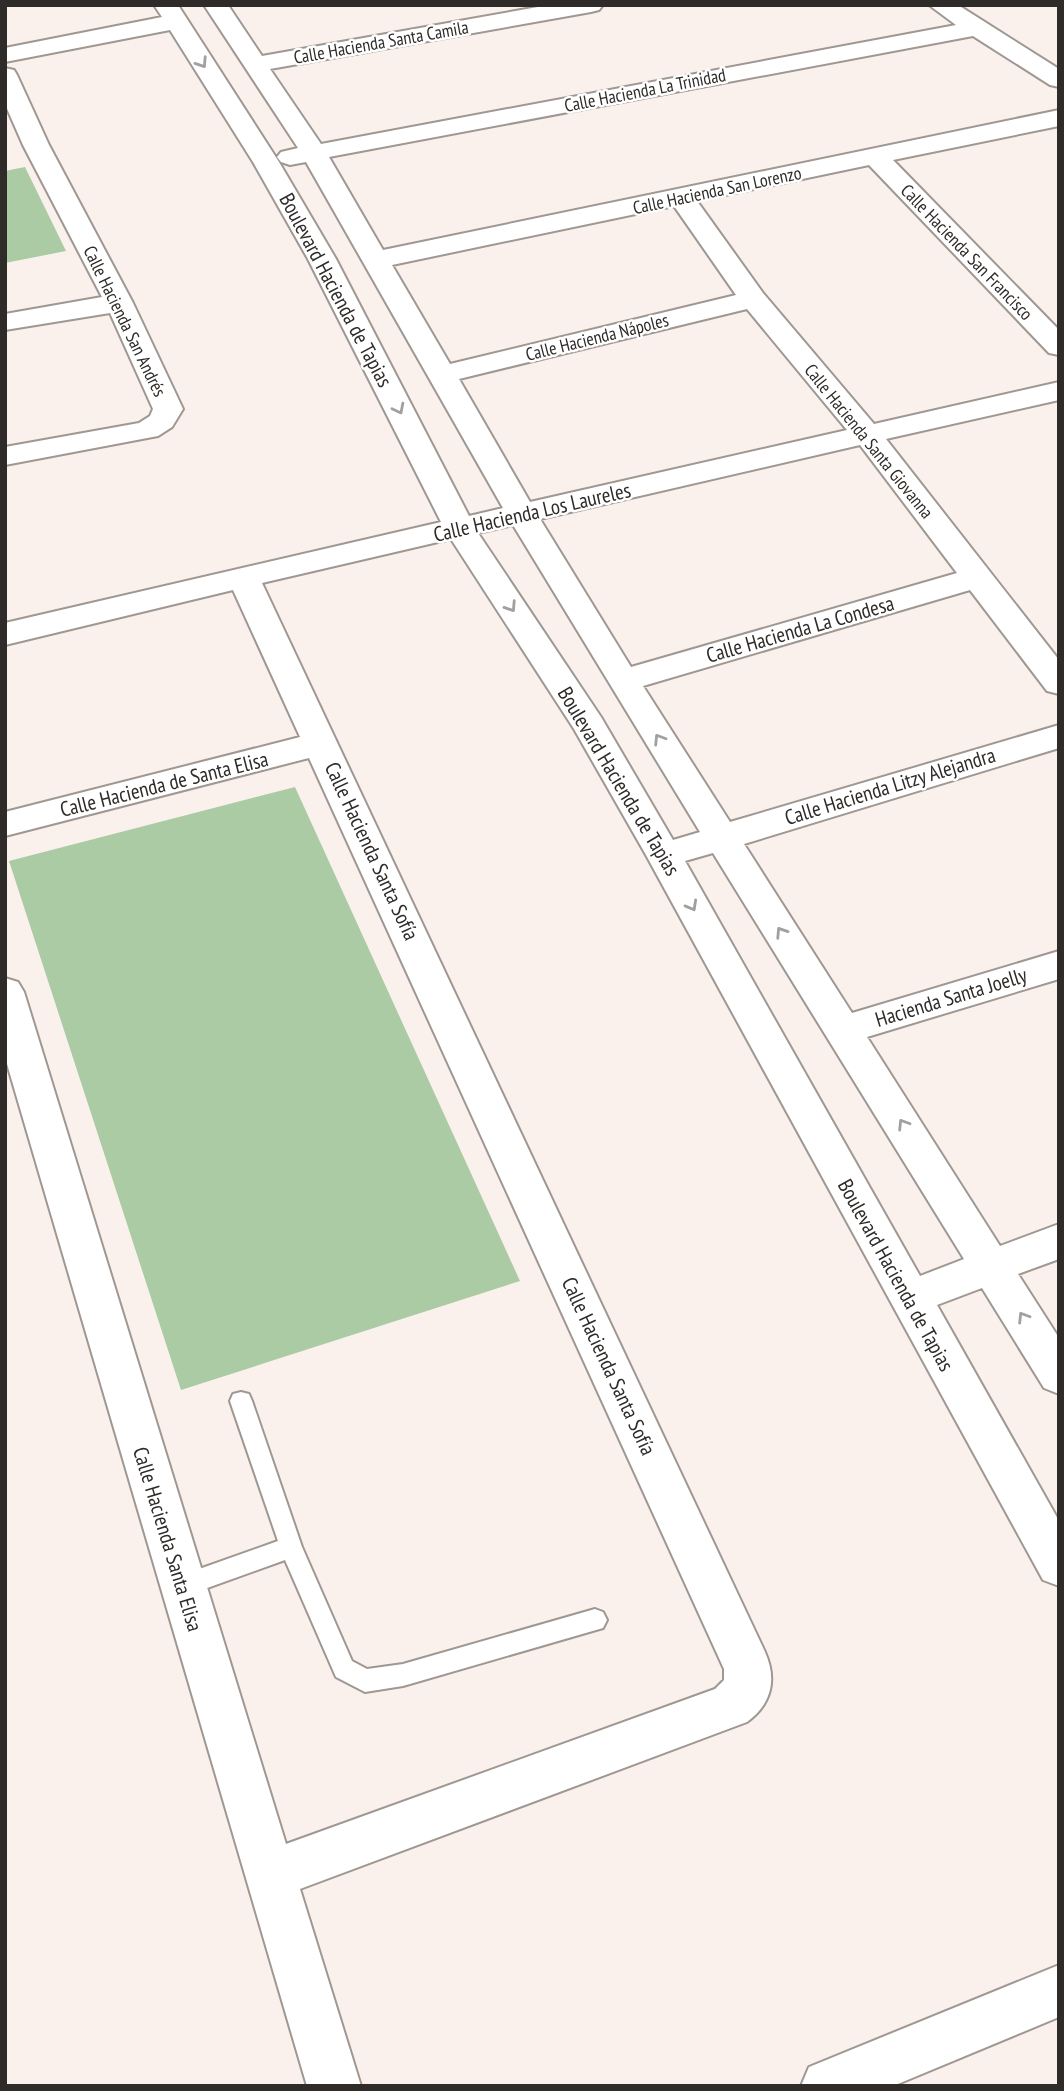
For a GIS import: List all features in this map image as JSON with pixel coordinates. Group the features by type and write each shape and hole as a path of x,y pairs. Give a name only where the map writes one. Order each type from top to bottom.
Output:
{"street":[{"path":"216,5 314,153 521,513 623,681 1059,1375"},
{"name":"Calle Hacienda Santa Camila","path":"255,64 591,5"},
{"path":"941,5 1059,80"},
{"path":"5,55 170,14"},
{"name":"Boulevard Hacienda de Tapias","path":"170,14 266,162 360,329 460,529 589,725 664,855 908,1298 1059,1565"},
{"name":"Calle Hacienda La Trinidad","path":"266,162 976,27"},
{"name":"Calle Hacienda San Andrés","path":"5,75 26,147 119,303 169,409 162,421 148,430 5,456"},
{"name":"Calle Hacienda San Lorenzo","path":"375,260 1059,118"},
{"name":"Calle Hacienda San Francisco","path":"876,157 1059,346"},
{"name":"Calle Hacienda Santa Giovanna","path":"681,197 753,299 867,435 1059,683"},
{"name":"Calle Hacienda Nápoles","path":"441,375 753,299"},
{"path":"5,322 119,303"},
{"name":"Calle Hacienda Los Laureles","path":"5,634 243,576 460,529 1059,391"},
{"name":"Calle Hacienda Santa Sofía","path":"243,576 748,1668 749,1684 743,1697 730,1706 270,1875"},
{"name":"Calle Hacienda La Condesa","path":"623,681 977,578"},
{"name":"Calle Hacienda Litzy Alejandra","path":"664,855 1059,736"},
{"name":"Calle Hacienda de Santa Elisa","path":"5,824 322,743"},
{"name":"Hacienda Santa Joelly","path":"844,1030 1059,965"},
{"name":"Calle Hacienda Santa Elisa","path":"5,992 334,2086"},
{"path":"908,1298 1059,1241"},
{"path":"828,2086 1059,1991"}],"lane":[{"path":"241,1401 291,1547 344,1669 365,1681 403,1675 595,1620"},
{"path":"182,1586 291,1547"}],"green space":[{"path":"25,167 66,251 5,263 5,171"},
{"path":"295,787 520,1281 181,1390 9,861"}]}
